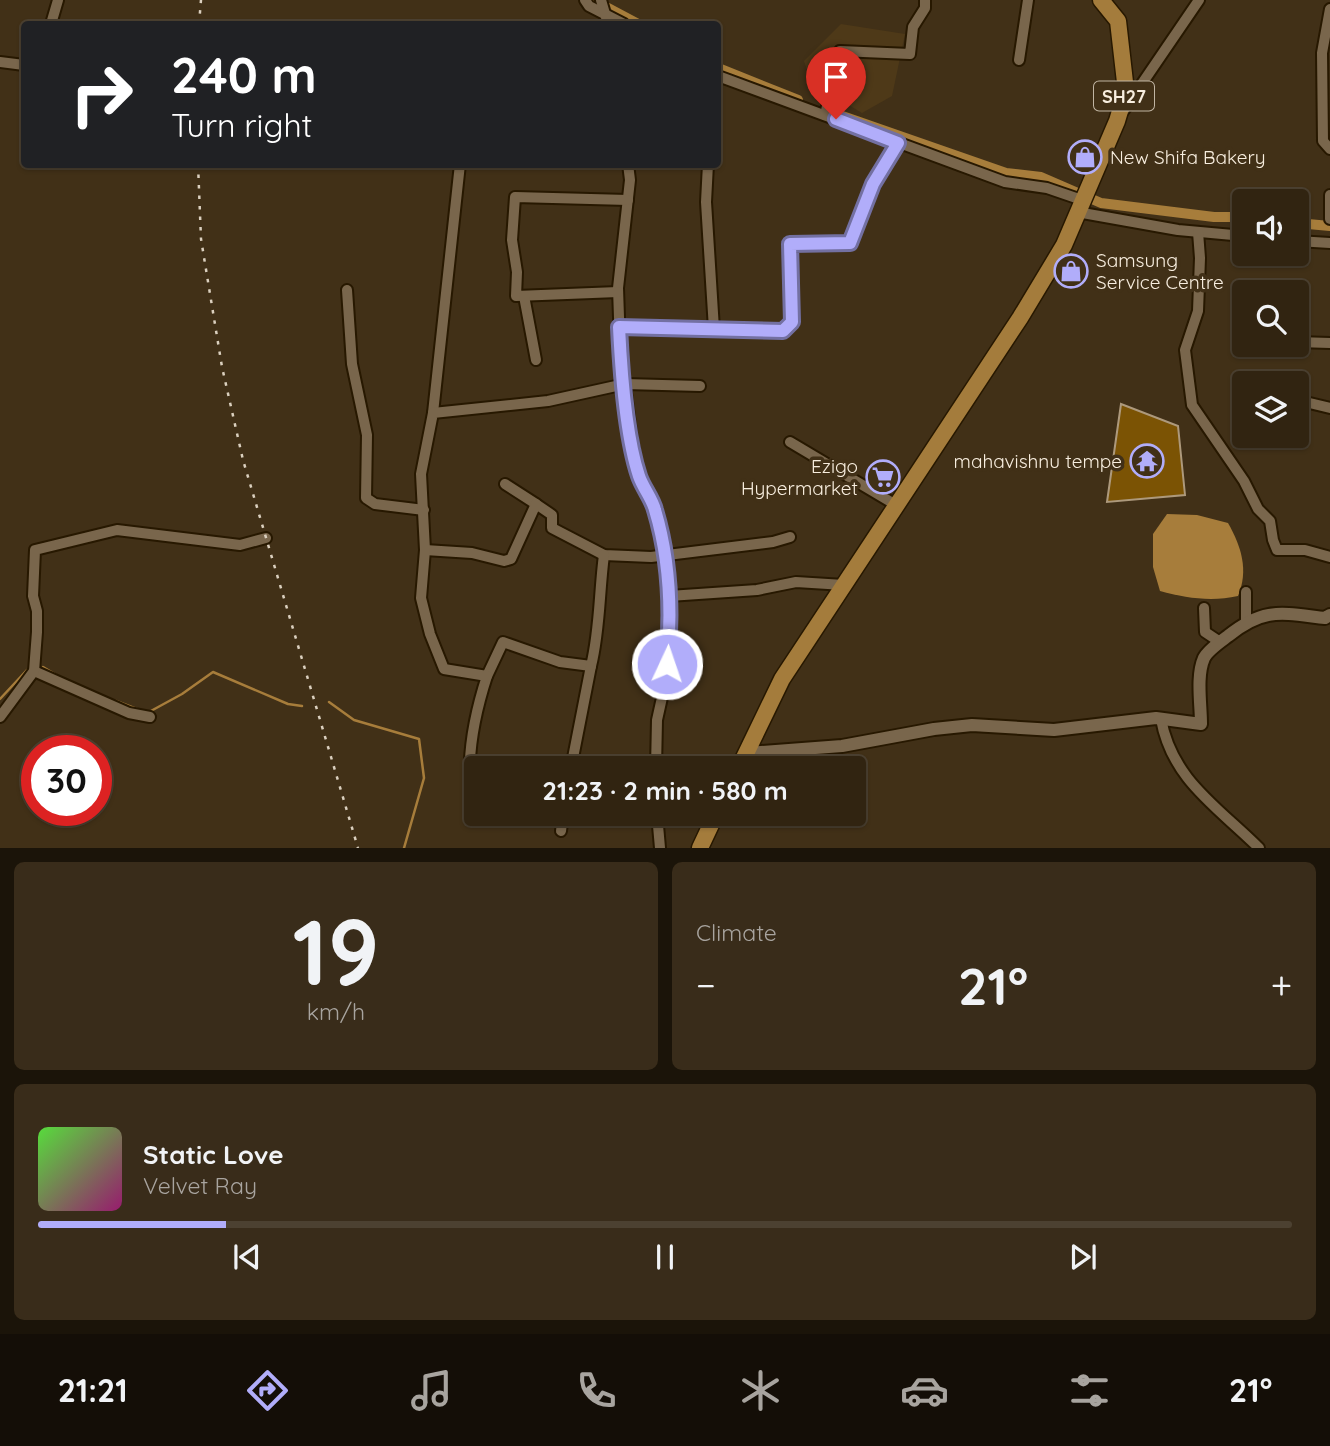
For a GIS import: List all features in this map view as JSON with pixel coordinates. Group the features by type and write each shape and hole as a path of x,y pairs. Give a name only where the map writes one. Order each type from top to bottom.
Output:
{"main road":[{"name":"SH27","path":"746,756 782,679 1020,318 1064,245 1117,121 1126,91 1118,21 1101,0"},
{"path":"700,848 710,826"}],"street":[{"path":"52,21 58,0"},
{"path":"585,0 589,6 604,10 620,21"},
{"path":"825,115 840,51 910,54 914,27 925,8 925,0"},
{"path":"1019,60 1028,0"},
{"path":"1117,121 1199,0"},
{"path":"1330,9 1322,53 1323,141 1330,149"},
{"path":"0,62 21,65"},
{"path":"721,77 1004,182 1047,188 1081,201 1198,232 1232,235"},
{"path":"619,327 783,331 792,322 790,244 850,243 873,184 898,143"},
{"path":"460,168 433,413 421,474 425,550 421,598 443,669 487,676"},
{"path":"628,168 628,200 618,292 619,327 639,477 654,507 666,555 669,596 666,684 657,720 656,756"},
{"path":"708,168 706,202 714,329"},
{"path":"1330,195 1330,219"},
{"path":"618,292 516,296 517,272 512,240 514,197 628,200"},
{"path":"1198,232 1198,311 1185,350 1192,405 1244,481 1258,509 1270,521 1273,540 1278,550 1305,550 1330,556"},
{"path":"1309,242 1330,243"},
{"path":"347,290 352,363 367,435 366,498 375,504 424,510"},
{"path":"524,296 536,360"},
{"path":"1309,342 1330,343"},
{"path":"433,413 548,401 625,384 700,386"},
{"path":"1309,403 1330,408"},
{"path":"790,442 896,505"},
{"path":"505,484 552,515 552,528 604,555 651,557 773,542 790,537"},
{"path":"425,550 472,554 504,561 511,559 536,504"},
{"path":"0,716 34,671 37,632 37,611 33,596 35,550 117,530 240,545 266,538"},
{"path":"573,756 599,634 599,596 604,555"},
{"path":"669,596 721,594 796,582 844,585"},
{"path":"1246,621 1247,592"},
{"path":"1204,608 1205,632 1220,642"},
{"path":"748,752 842,746 934,729 972,725 1054,730 1118,720 1161,719 1201,724 1201,674 1205,657 1220,642 1246,621 1264,614 1325,618 1330,615"},
{"path":"471,756 475,710 503,642 560,662 591,666"},
{"path":"34,671 129,713 150,717"},
{"path":"1161,719 1168,744 1200,796 1259,848"},
{"path":"561,831 562,826"},
{"path":"658,826 660,848"}],"shaded area":[{"path":"841,24 905,34 892,96 862,113 811,82 804,61"},
{"path":"1167,514 1197,515 1228,523 1242,558 1243,577 1238,596 1199,598 1160,591 1153,567 1153,534"}],"building":[{"name":"mahavishnu tempe","path":"1121,404 1178,426 1185,495 1107,502"}],"waterway":[{"path":"593,0 632,21"},
{"path":"721,69 798,100"},
{"path":"825,110 1006,173 1041,177 1101,203 1232,217"},
{"path":"1309,224 1330,226"},
{"path":"43,667 58,676"},
{"path":"0,699 27,670"},
{"path":"149,712 182,694 213,672 288,704 302,706"},
{"path":"116,701 142,711"},
{"path":"329,702 354,720 419,739 424,778 404,848"}],"railway":[{"path":"199,21 201,0"},
{"path":"198,168 201,239 222,367 243,460 358,848"}],"place":[{"name":"New Shifa Bakery","path":"1085,157"},
{"name":"Samsung Service Centre","path":"1071,271"},
{"name":"mahavishnu tempe","path":"1147,461"},
{"name":"Ezigo Hypermarket","path":"883,477"}],"route":[{"path":"667,664 669,596 666,555 654,507 639,477 628,414 619,327 783,331 792,322 790,244 850,243 873,184 898,143 836,119"}]}
